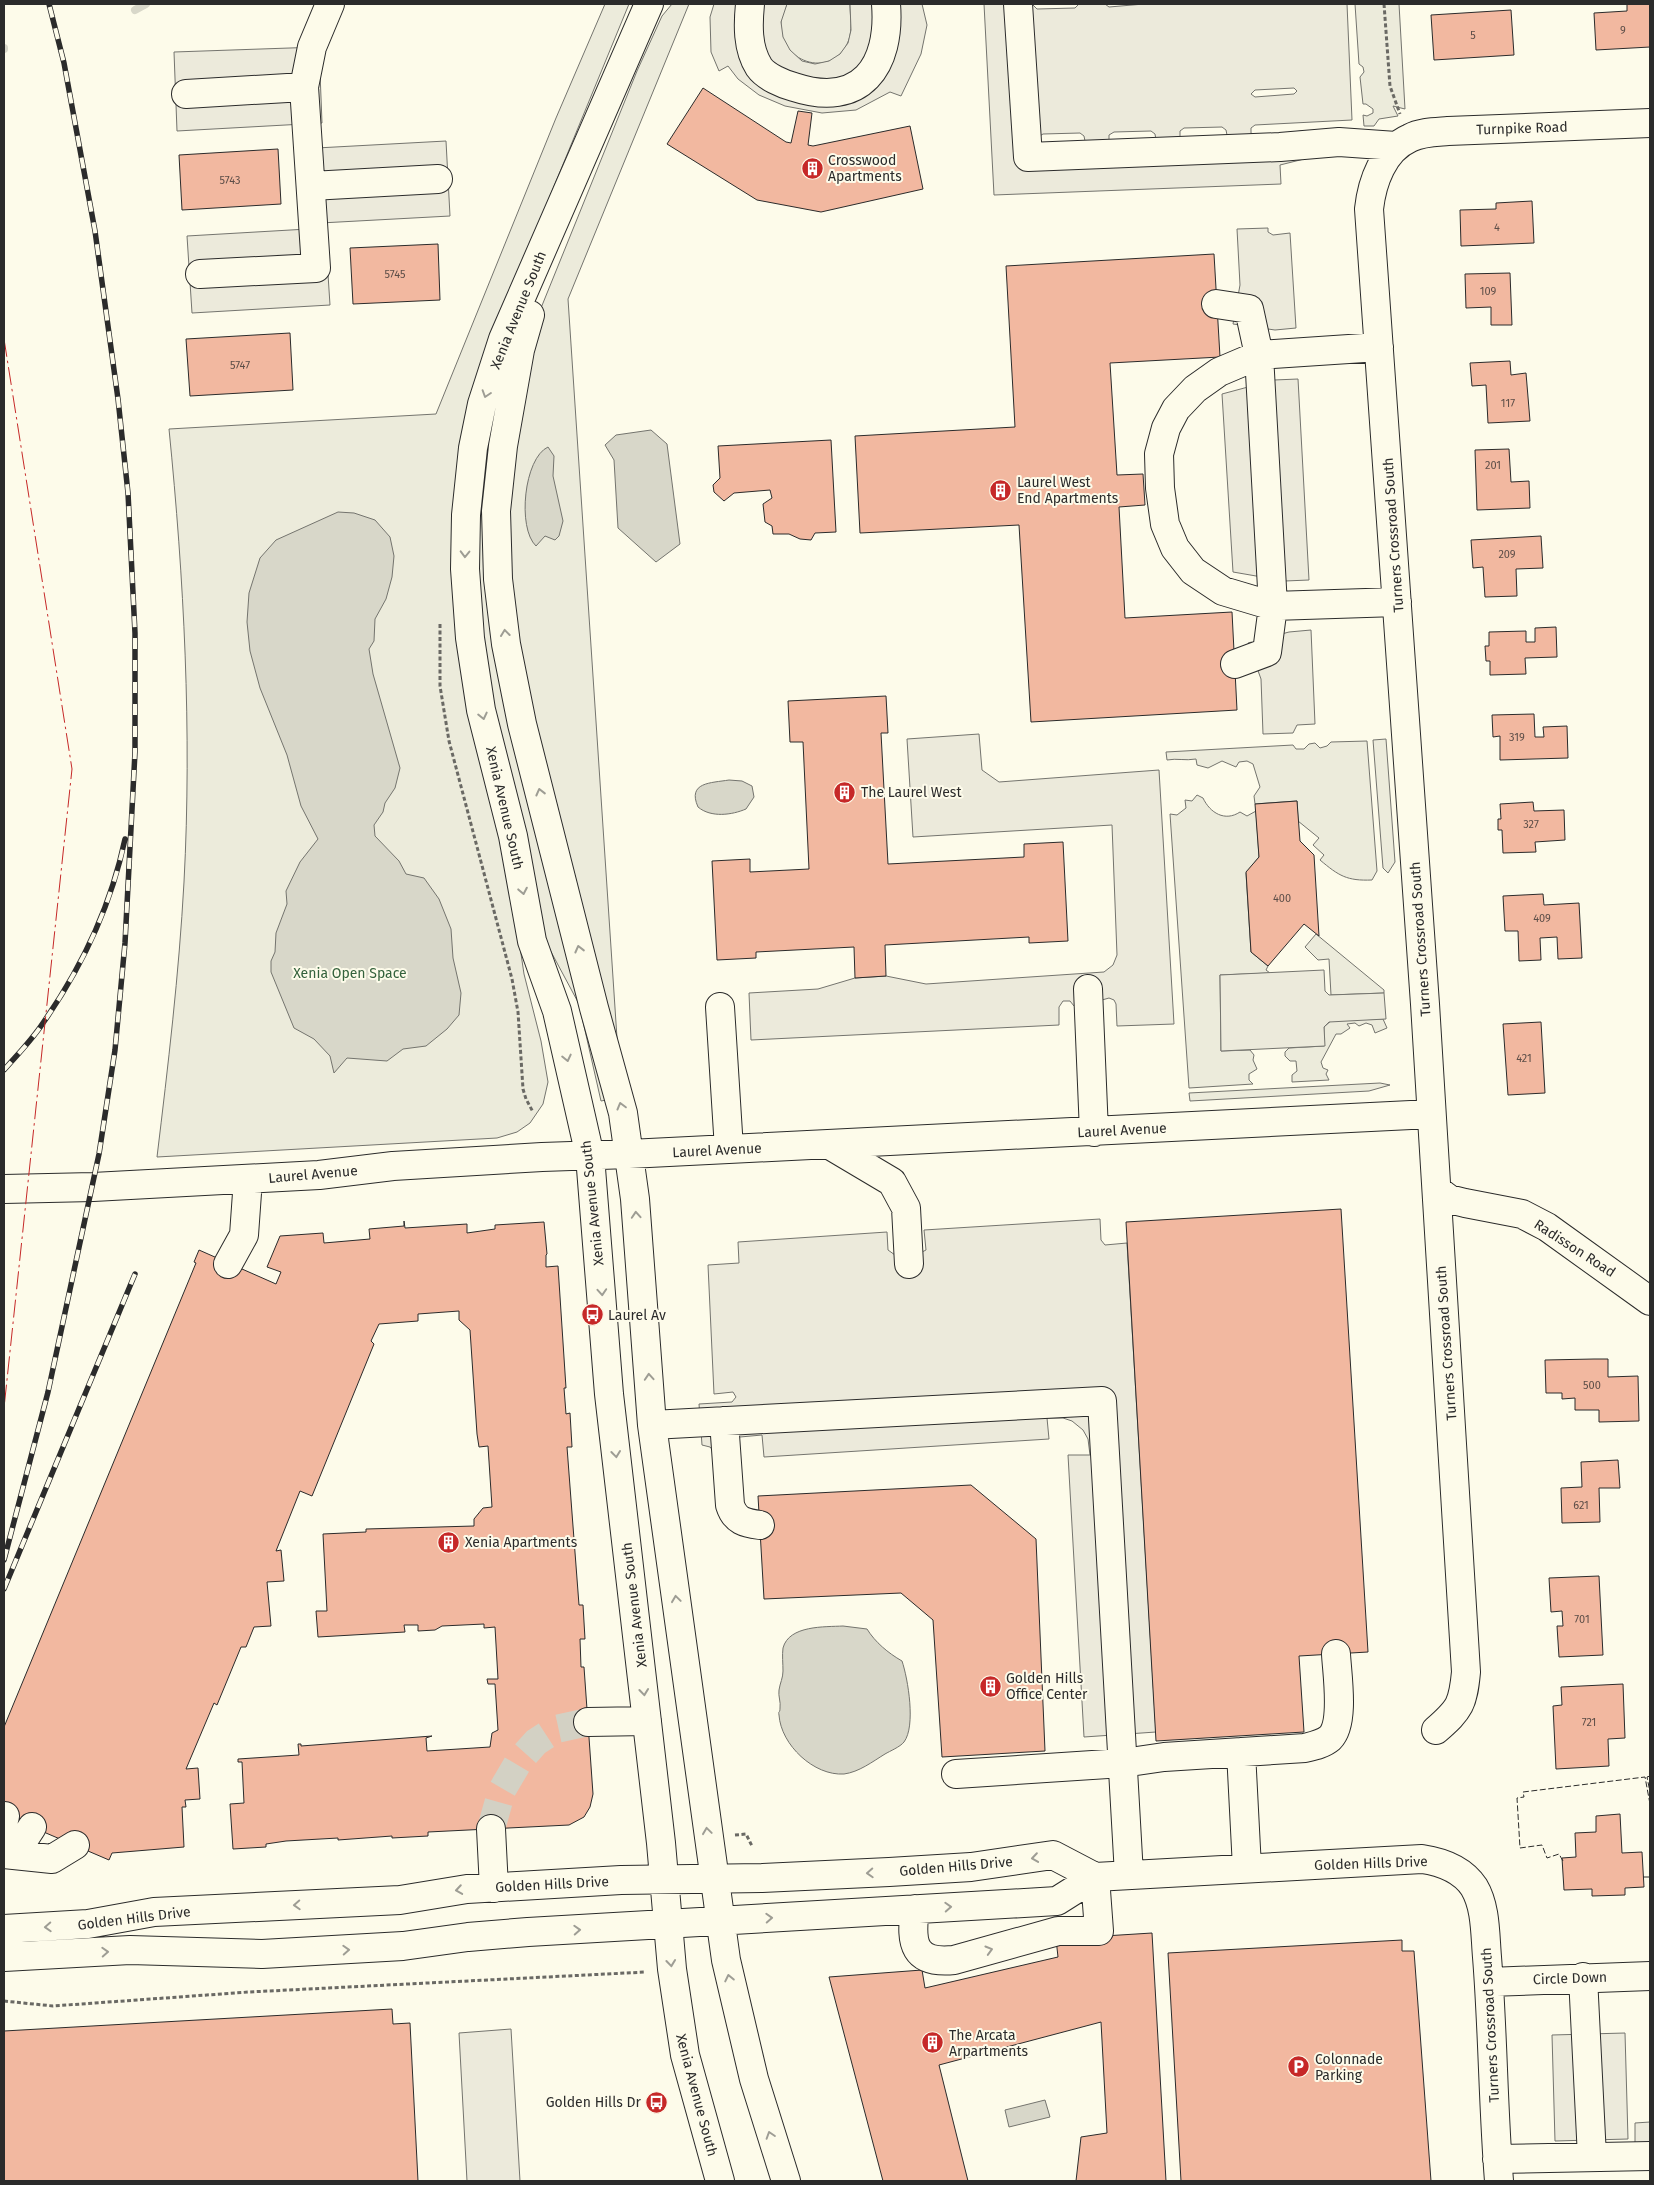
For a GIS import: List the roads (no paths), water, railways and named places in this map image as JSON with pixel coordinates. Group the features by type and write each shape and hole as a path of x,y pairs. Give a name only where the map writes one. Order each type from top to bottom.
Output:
{"street":[{"path":"200,274 316,268 304,87 312,47 330,4"},
{"name":"Xenia Avenue South","path":"649,4 503,339 482,404 473,448 466,515 465,570 470,638 481,710 513,836 532,941 557,1011 590,1156 609,1394 647,1721 680,2036 720,2181"},
{"path":"750,4 748,24 752,51 759,68 780,83 806,91 832,92 858,85 874,70 885,41 888,26 886,4"},
{"path":"1018,4 1028,157 1280,147 1331,142 1364,142 1396,146"},
{"path":"186,94 304,87"},
{"name":"Turnpike Road","path":"1396,146 1411,137 1448,131 1650,122"},
{"name":"Turners Crossroad South","path":"1396,146 1379,170 1371,188 1369,209 1398,602 1437,1190 1466,1672 1463,1698 1454,1713 1436,1730"},
{"path":"311,186 438,179"},
{"name":"Xenia Avenue South","path":"570,187 520,350 503,446 496,511 498,579 506,644 522,724 623,1114 635,1199 652,1425 720,1921 740,2027 766,2122 786,2181"},
{"path":"1216,304 1249,309 1260,356 1272,606 1267,652 1235,664"},
{"path":"1379,347 1260,356 1219,372 1195,389 1176,409 1166,428 1159,454 1160,488 1164,524 1175,548 1193,571 1223,591 1272,606 1398,602"},
{"path":"1088,989 1094,1132"},
{"path":"720,1007 729,1149"},
{"name":"Laurel Avenue","path":"4,1189 319,1175 393,1166 542,1157 1094,1132 1431,1114"},
{"path":"828,1144 892,1182 906,1208 909,1264"},
{"path":"236,1268 244,1235 248,1179"},
{"name":"Radisson Road","path":"1437,1190 1450,1199 1522,1214 1547,1227 1650,1301"},
{"path":"652,1425 1102,1401 1129,1875"},
{"path":"724,1421 732,1512 737,1518 747,1523 760,1525"},
{"path":"956,1774 1123,1763 1164,1757 1305,1748 1319,1745 1330,1738 1336,1728 1338,1715 1336,1654"},
{"path":"588,1722 647,1721"},
{"path":"1241,1752 1248,1868"},
{"path":"4,1847 23,1841 13,1825"},
{"path":"491,1829 494,1888"},
{"path":"4,1854 52,1859 75,1845"},
{"name":"Golden Hills Drive","path":"4,1929 88,1924 154,1912 400,1900 467,1889 621,1880 714,1879 971,1867 1053,1855 1095,1878"},
{"name":"Golden Hills Drive","path":"4,1957 130,1950 262,1954 403,1946 468,1937 1057,1901 1095,1878 1248,1868 1422,1859 1439,1861 1462,1875"},
{"name":"Turners Crossroad South","path":"1462,1875 1473,1885 1482,1907 1489,1982 1498,2170"},
{"path":"915,1909 913,1923 917,1949 924,1957 936,1962 954,1960 1058,1932 1099,1931 1095,1878"},
{"name":"Circle Down","path":"1489,1982 1650,1976"},
{"path":"1583,1978 1592,2157"},
{"path":"1498,2170 1592,2157 1650,2156"}],"waterway":[{"path":"135,10 146,4"}],"tunnel":[{"path":"491,1829 502,1790 519,1761 536,1742 556,1729 588,1722"}],"railway":[{"path":"4,1560 48,1392 99,1154 115,1050 125,943 135,752 135,633 128,493 118,399 95,231 64,63 49,4"},
{"path":"4,1070 39,1029 82,958 112,888 125,839"},
{"path":"4,1589 135,1274"}],"place":[{"name":"Crosswood Apartments","path":"812,168"},
{"name":"Laurel West End Apartments","path":"1001,490"},
{"name":"The Laurel West","path":"845,792"},
{"name":"Laurel Av","path":"592,1315"},
{"name":"Xenia Apartments","path":"449,1542"},
{"name":"Golden Hills Office Center","path":"990,1686"},
{"name":"The Arcata Arpartments","path":"933,2043"},
{"name":"Colonnade Parking","path":"1299,2067"},
{"name":"Golden Hills Dr","path":"657,2102"}],"park label":[{"name":"Xenia Open Space","path":"350,973"}]}
